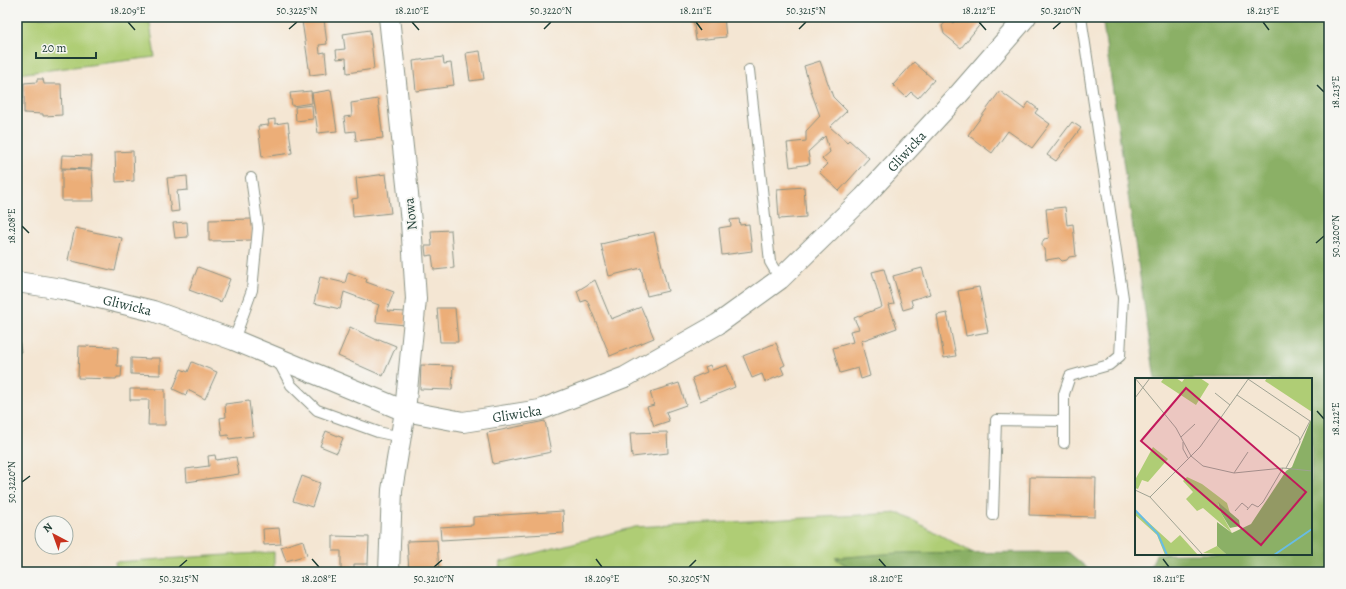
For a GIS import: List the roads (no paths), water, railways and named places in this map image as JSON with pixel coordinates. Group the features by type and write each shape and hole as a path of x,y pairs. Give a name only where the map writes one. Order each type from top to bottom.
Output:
{"street":[{"name":"Nowa","path":"389,17 412,222 416,299 405,411 392,490 389,572"},
{"name":"Gliwicka","path":"17,282 62,289 152,311 234,340 405,411 463,422 540,410 625,377 718,324 780,279 864,198 959,94 1026,17"}],"lane":[{"path":"1064,443 1064,394 1070,376 1109,365 1120,356 1123,298 1081,17"},
{"path":"749,70 770,262 780,279"},
{"path":"234,340 252,290 258,228 251,178"},
{"path":"276,358 291,385 317,410 378,432 401,437"},
{"path":"993,515 996,420 1064,421"}]}
